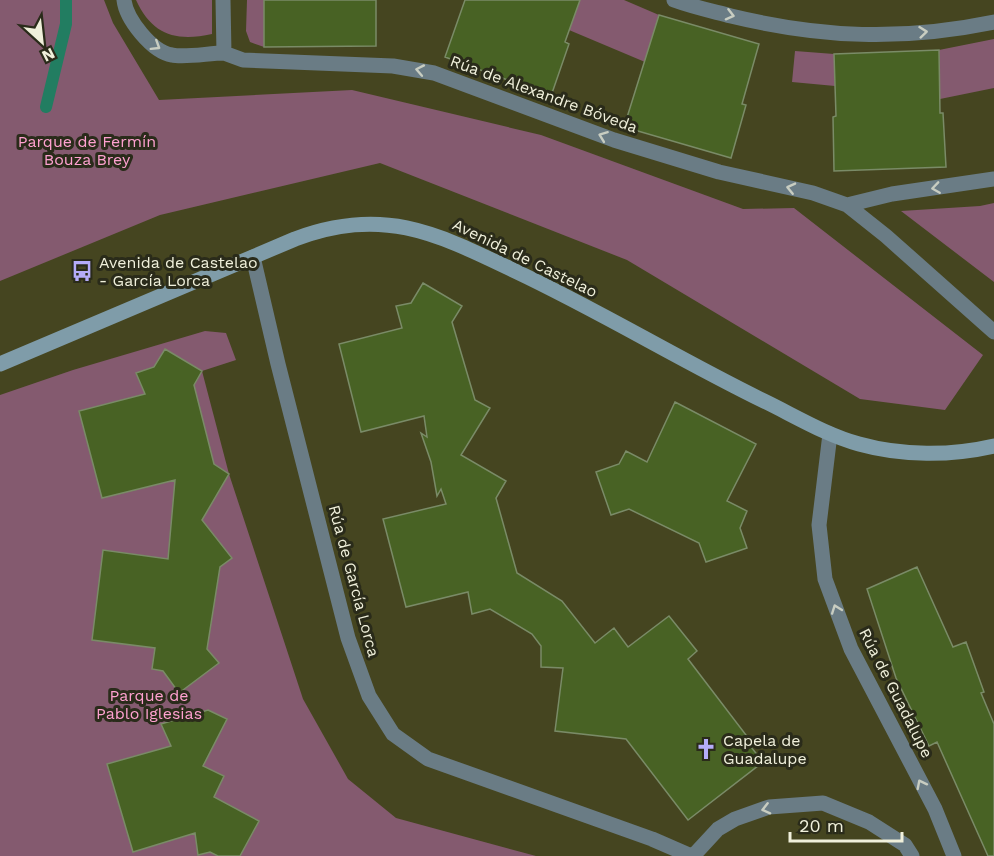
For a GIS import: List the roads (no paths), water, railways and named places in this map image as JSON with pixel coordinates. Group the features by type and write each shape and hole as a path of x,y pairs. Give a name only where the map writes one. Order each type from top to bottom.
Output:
{"street":[{"name":"Rúa de Alexandre Bóveda","path":"124,0 125,10 148,42 171,56 224,53 243,60 393,66 434,73 614,140 719,172 813,193 847,205 886,236 994,332"},
{"path":"223,0 224,53"},
{"path":"674,0 759,22 834,34 876,36 994,22"},
{"path":"847,205 892,194 994,179"},
{"name":"Avenida de Castelao","path":"0,364 320,230 345,225 388,224 453,241 555,290 717,378 830,434 869,447 890,451 954,452 994,446"},
{"name":"Rúa de García Lorca","path":"253,257 348,638 369,696 393,734 428,759 652,839 692,856"},
{"name":"Rúa de Guadalupe","path":"830,434 819,525 825,579 851,649 935,809 954,856"},
{"path":"692,856 718,829 735,819 769,807 824,803 868,822 905,845 912,856"}],"waterway":[{"path":"46,107 66,24 66,0"}],"place":[{"name":"Avenida de Castelao - García Lorca","path":"82,271"},
{"name":"Capela de Guadalupe","path":"706,749"}],"park label":[{"name":"Parque de Fermín Bouza Brey","path":"87,150"},
{"name":"Parque de Pablo Iglesias","path":"149,704"}]}
